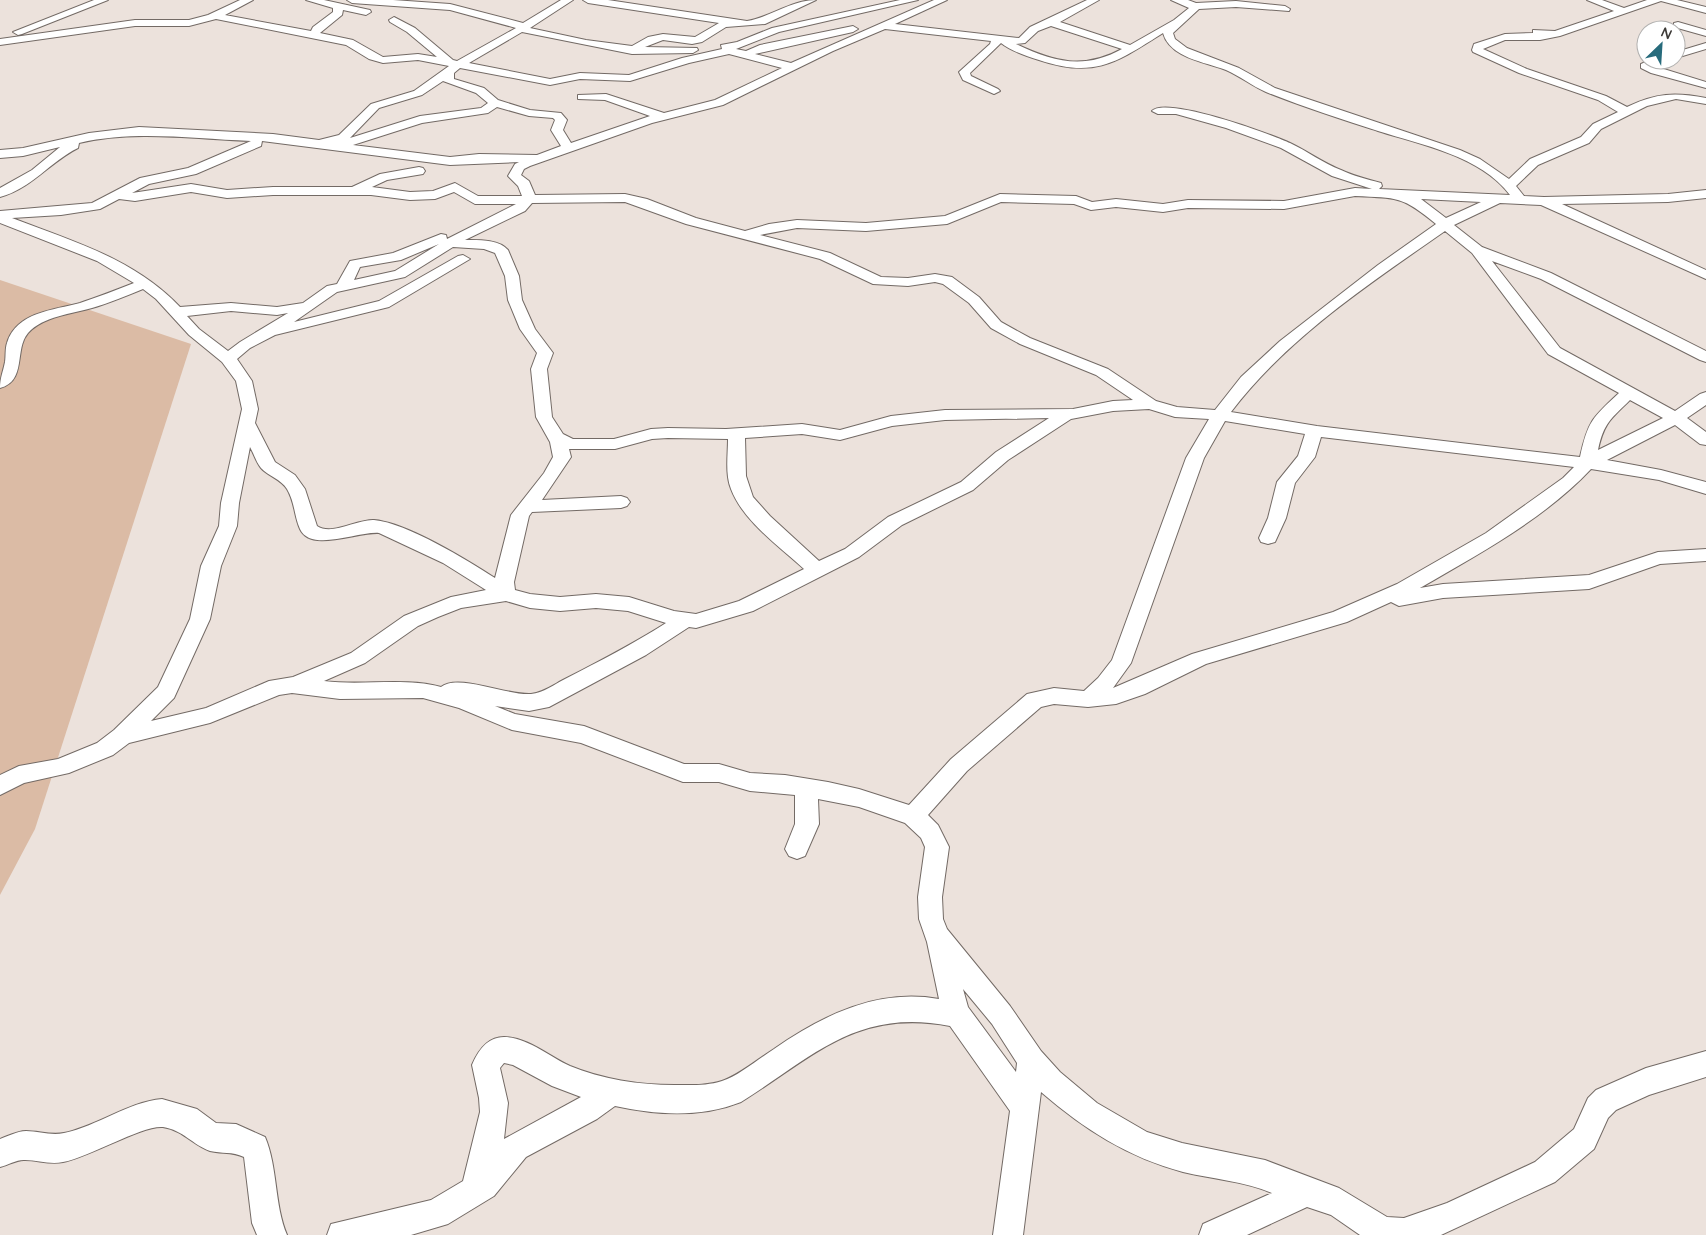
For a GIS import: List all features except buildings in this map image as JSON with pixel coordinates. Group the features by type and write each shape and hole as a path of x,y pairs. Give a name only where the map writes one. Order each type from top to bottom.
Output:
{"street":[{"path":"0,41 103,0"},
{"path":"0,41 135,23 189,23 216,16 248,0"},
{"path":"311,0 373,14"},
{"path":"352,0 437,6 473,11 523,28 593,46 652,52 737,46 776,30 913,0"},
{"path":"437,6 456,0"},
{"path":"316,144 343,138 375,106 413,95 452,67 569,0"},
{"path":"588,0 738,23 763,21"},
{"path":"632,50 654,38 669,36 694,41 703,38 720,25 752,25 811,0"},
{"path":"528,200 524,184 514,176 519,167 536,158 662,116 719,103 793,66 942,0"},
{"path":"747,54 760,48 860,27 902,26 998,40 1022,41 1032,30 1094,0"},
{"path":"1176,0 1199,4 1236,4 1285,9"},
{"path":"1592,0 1624,11"},
{"path":"1626,112 1602,98 1518,69 1477,50 1478,46 1497,39 1522,36 1544,37 1656,0"},
{"path":"1664,0 1706,10"},
{"path":"998,40 1034,55 1080,66 1096,65 1192,13 1199,4"},
{"path":"314,36 317,29 338,13 338,6"},
{"path":"216,16 353,44 373,57 382,60 415,56 452,67 556,82 580,76 630,78 686,60 736,52 772,63 793,66"},
{"path":"394,20 410,30 452,67"},
{"path":"902,26 923,21"},
{"path":"1049,22 1132,47 1160,44 1179,48 1234,70 1270,89 1380,128 1443,147 1476,163 1510,186 1520,200"},
{"path":"1173,23 1167,36 1179,48"},
{"path":"1519,24 1532,31 1550,34"},
{"path":"1686,27 1706,32"},
{"path":"994,90 967,78 964,72 995,45 998,40"},
{"path":"1686,52 1706,46"},
{"path":"452,67 450,82 470,87 490,96 494,102 529,113 557,115 561,120 557,130 568,147"},
{"path":"1653,70 1706,84"},
{"path":"582,97 604,97 662,116"},
{"path":"1510,186 1534,162 1585,140 1592,135 1597,127 1643,104 1672,97 1706,101"},
{"path":"335,146 440,115 484,111 494,102"},
{"path":"1158,111 1176,111 1230,125 1285,145 1336,173 1400,194 1420,203 1477,250 1554,351 1676,418 1706,440"},
{"path":"0,154 97,136 139,131 204,136 273,138 394,153 475,164 518,179"},
{"path":"0,193 36,172 62,151 97,136"},
{"path":"0,217 84,208 119,196 142,182 192,171 232,152 273,138"},
{"path":"394,153 430,181"},
{"path":"455,161 479,158 536,158"},
{"path":"352,192 384,177 430,181 457,188 475,200 624,198 642,202 691,220 824,256 878,281 908,282 935,278 947,280 974,300 996,325 1025,341 1102,372 1143,399 1178,413 1220,415 1317,431 1587,463 1662,475 1706,488"},
{"path":"119,196 135,197 189,188 220,194 273,190 371,191 409,196 430,181"},
{"path":"748,235 768,228 797,224 866,227 948,220 1000,198 1016,200 1076,200 1091,206 1116,203 1163,208 1187,204 1284,205 1351,192 1544,201 1668,198 1706,194"},
{"path":"343,286 355,264 399,256 446,240 520,208 528,200"},
{"path":"1088,699 1105,684 1121,663 1195,458 1220,415 1247,380 1285,344 1382,268 1445,224 1496,200"},
{"path":"1544,201 1706,275"},
{"path":"0,217 102,258 144,284 178,312 194,332 228,359 244,381 250,409 230,503 228,526 211,566 200,619 166,692 122,736 105,749 90,757 61,767 19,775 0,786"},
{"path":"228,359 245,345 269,332 332,289 400,274 446,240 492,246 504,254 514,283 515,300 528,330 545,353 539,369 544,417 562,450 562,457 551,476 527,506 518,522 504,582 506,594"},
{"path":"1477,250 1546,276 1706,357"},
{"path":"269,332 384,304 463,258"},
{"path":"0,383 9,375 13,367 13,350 16,338 30,323 94,303 144,284"},
{"path":"178,312 224,307 278,312 310,303"},
{"path":"1587,463 1594,430 1601,419 1628,393"},
{"path":"913,816 963,761 1035,700 1054,696 1088,699 1116,696 1138,688 1199,659 1340,617 1370,604 1433,574 1493,538 1569,482 1587,463 1676,418 1706,397"},
{"path":"557,438 571,444 615,444 651,434 736,433 802,429 840,435 891,421 938,415 1071,413 1143,399"},
{"path":"248,423 268,464 293,483 301,499 311,532 330,535 368,526 382,527 450,558 506,594 543,604 596,601 629,604 685,620 702,620 746,606 859,549 895,521 967,486 1002,456 1071,413"},
{"path":"1268,538 1277,518 1286,482 1290,474 1306,457 1311,438 1317,431"},
{"path":"736,433 737,471 743,496 756,512 817,570"},
{"path":"527,506 621,502"},
{"path":"1370,604 1443,591 1588,582 1616,574 1658,558 1706,555"},
{"path":"296,685 358,658 411,621 431,612 458,602 506,594"},
{"path":"122,736 210,715 276,687 296,685 340,691 469,691 511,702 527,704 540,701 639,650 685,620"},
{"path":"434,692 512,722 584,735 683,773 719,773 750,782 806,787 859,798 913,816 930,832 937,848 930,897 931,919 938,934 952,956 1001,1016 1031,1060 1050,1082 1087,1113 1141,1144 1182,1157 1265,1175 1339,1203 1378,1231 1404,1233 1452,1216 1525,1182 1552,1167 1584,1139 1598,1108 1606,1100 1646,1082 1706,1064"},
{"path":"797,850 806,824 806,787"},
{"path":"938,934 953,1002 958,1016 1024,1107"},
{"path":"475,1191 483,1167 494,1102 486,1073 486,1065 498,1051 504,1050 516,1054 562,1076 610,1092 690,1099 720,1097 746,1084 802,1044 855,1018 894,1008 922,1008 958,1016"},
{"path":"1008,1235 1031,1060"},
{"path":"342,1235 364,1233 437,1213 491,1180 516,1147 587,1109 610,1092"},
{"path":"0,1153 24,1145 47,1149 63,1148 89,1140 150,1114 169,1113 186,1119 212,1137 236,1138 255,1147 268,1223 272,1235"},
{"path":"1214,1235 1306,1192"}],"shaded area":[{"path":"0,280 191,344 35,829 0,895"}]}
